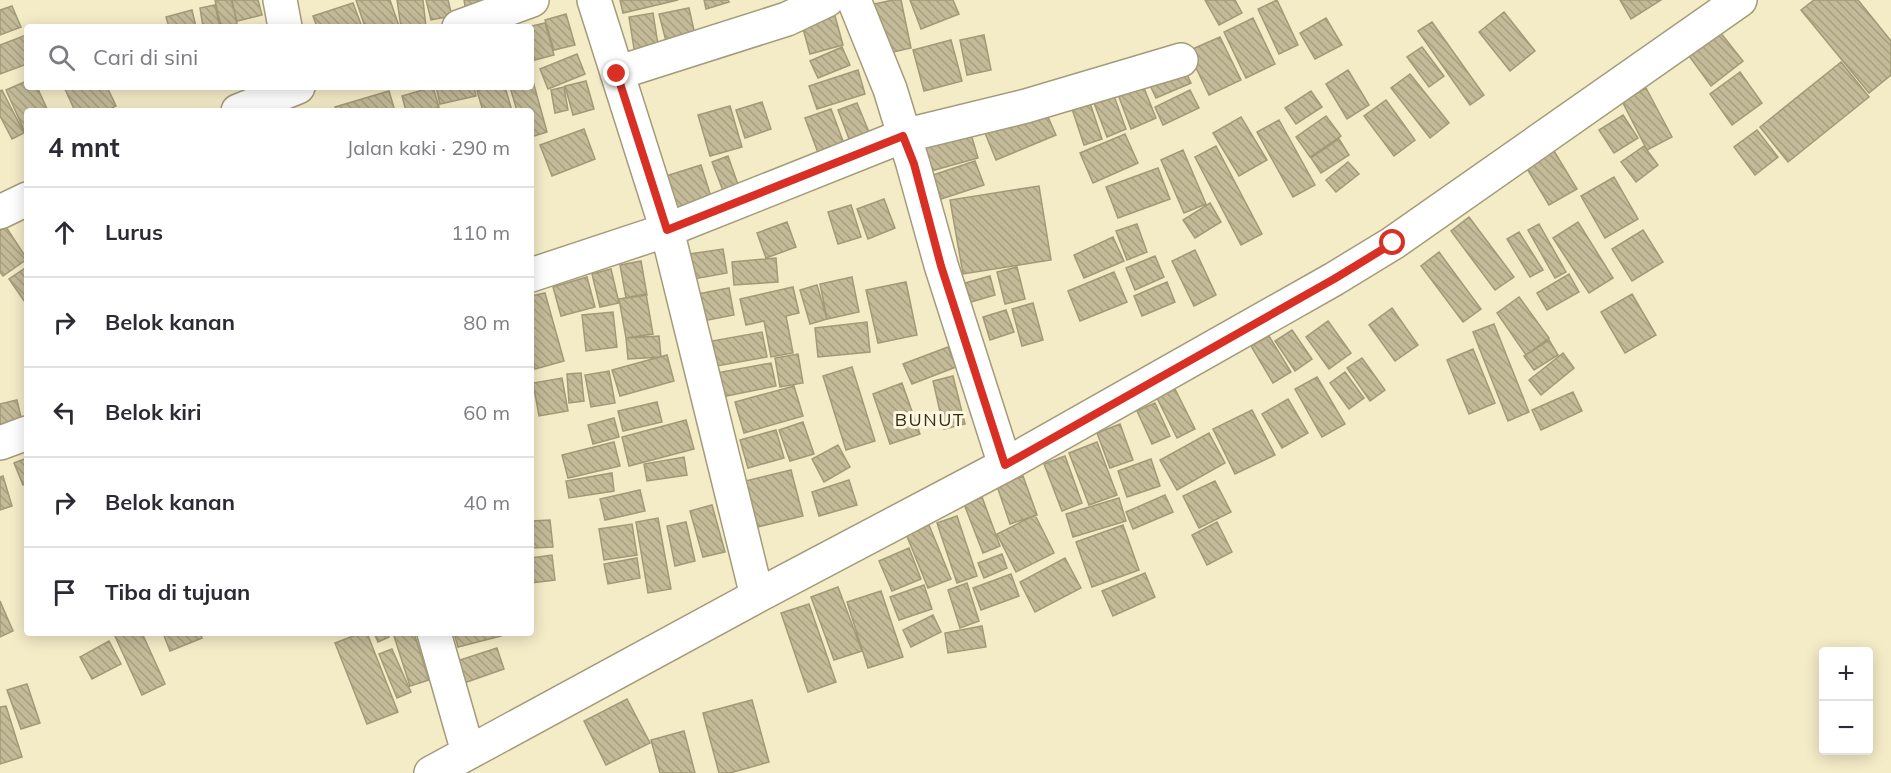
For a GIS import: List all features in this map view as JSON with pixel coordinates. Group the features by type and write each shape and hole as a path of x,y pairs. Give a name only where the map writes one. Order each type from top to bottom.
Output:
{"street":[{"path":"280,0 284,24"},
{"path":"467,24 532,0"},
{"path":"594,0 667,230 757,596"},
{"path":"617,74 787,18 826,0"},
{"path":"854,0 890,88 903,136 914,164 941,266 1005,465"},
{"path":"431,773 757,596 1005,465 1334,279 1393,243 1740,0"},
{"path":"534,274 667,230 903,136 1026,106 1181,60"},
{"path":"245,108 290,90"},
{"path":"298,90 302,108"},
{"path":"0,443 24,434"},
{"path":"435,636 468,752"}],"building":[{"path":"215,0 232,0 237,24 220,24"},
{"path":"231,0 258,0 262,15 237,21"},
{"path":"356,0 390,0 398,24 364,24"},
{"path":"397,0 423,0 426,24 401,24"},
{"path":"426,0 448,0 452,16 431,20"},
{"path":"464,0 499,0 499,1 465,6"},
{"path":"620,0 678,0 623,13"},
{"path":"704,0 728,0 729,2 706,9"},
{"path":"901,0 911,48 884,54 874,4"},
{"path":"910,0 953,0 959,14 921,29"},
{"path":"1205,0 1235,0 1242,13 1219,25"},
{"path":"1277,0 1298,45 1279,54 1258,9"},
{"path":"1620,0 1661,0 1631,19"},
{"path":"1814,0 1858,0 1891,41 1891,75 1869,93 1801,10"},
{"path":"353,3 361,24 316,24 313,16"},
{"path":"215,5 219,24 203,24 200,8"},
{"path":"12,6 21,27 0,35 0,10"},
{"path":"689,8 695,35 666,41 659,14"},
{"path":"192,10 195,24 168,24 166,17"},
{"path":"1504,12 1535,51 1510,71 1479,32"},
{"path":"653,13 659,51 635,55 629,17"},
{"path":"566,14 575,45 554,50 545,20"},
{"path":"835,16 843,45 810,54 802,25"},
{"path":"1253,18 1275,64 1246,78 1224,32"},
{"path":"1326,18 1342,45 1315,59 1300,33"},
{"path":"1432,22 1484,95 1470,105 1418,31"},
{"path":"545,23 554,55 534,60 534,26"},
{"path":"1720,32 1743,61 1711,86 1689,56"},
{"path":"984,35 991,70 967,75 960,40"},
{"path":"24,36 24,65 0,74 0,45"},
{"path":"1220,37 1241,80 1209,95 1188,51"},
{"path":"951,40 962,81 924,91 913,50"},
{"path":"842,47 850,65 818,78 810,61"},
{"path":"1422,47 1444,76 1429,87 1407,57"},
{"path":"577,54 585,74 548,89 540,69"},
{"path":"1841,62 1869,97 1788,162 1760,127"},
{"path":"1183,66 1191,83 1156,98 1148,81"},
{"path":"858,70 865,94 817,109 809,86"},
{"path":"1348,70 1369,105 1347,119 1326,84"},
{"path":"1740,72 1762,103 1732,125 1710,94"},
{"path":"1410,74 1449,123 1430,138 1391,88"},
{"path":"586,81 594,109 573,115 565,86"},
{"path":"24,82 24,90 38,90 47,108 24,108 24,130 6,90"},
{"path":"1142,83 1156,118 1131,129 1117,92"},
{"path":"534,85 547,132 534,136 534,108 516,108 511,90 534,90"},
{"path":"564,87 568,110 555,113 551,90"},
{"path":"1646,88 1672,137 1647,150 1622,101"},
{"path":"2,90 24,133 12,139 0,116 0,91"},
{"path":"65,90 108,90 116,106 112,108 74,108"},
{"path":"423,90 434,90 439,107 405,108 402,96"},
{"path":"437,90 475,90 476,96 440,104"},
{"path":"506,90 511,108 482,108 477,91"},
{"path":"1190,90 1199,108 1163,125 1155,107"},
{"path":"389,91 394,108 336,108"},
{"path":"1311,91 1322,107 1296,124 1285,108"},
{"path":"1114,96 1126,129 1107,137 1094,103"},
{"path":"1386,100 1415,140 1394,156 1364,116"},
{"path":"762,102 771,129 745,138 736,110"},
{"path":"857,103 871,137 851,144 838,110"},
{"path":"1090,103 1102,139 1084,145 1072,109"},
{"path":"730,106 742,147 710,156 698,115"},
{"path":"1044,108 1056,135 996,160 985,133"},
{"path":"831,109 846,149 820,158 805,118"},
{"path":"1623,115 1638,138 1614,153 1599,130"},
{"path":"1326,116 1341,136 1310,157 1296,137"},
{"path":"1241,117 1267,160 1239,176 1213,133"},
{"path":"1279,120 1315,185 1293,197 1257,132"},
{"path":"969,127 978,158 931,171 922,140"},
{"path":"584,129 595,159 552,176 540,145"},
{"path":"1757,130 1778,157 1755,175 1734,147"},
{"path":"1125,134 1138,163 1093,183 1080,153"},
{"path":"1339,139 1349,155 1321,173 1311,158"},
{"path":"1216,146 1262,234 1241,245 1195,157"},
{"path":"1644,146 1658,165 1636,182 1621,162"},
{"path":"1183,150 1206,204 1184,213 1161,160"},
{"path":"1554,151 1577,189 1549,205 1526,167"},
{"path":"728,156 742,196 727,201 712,162"},
{"path":"975,161 984,185 941,199 933,175"},
{"path":"1348,162 1359,174 1336,192 1326,180"},
{"path":"701,165 712,200 677,211 666,176"},
{"path":"1158,168 1170,199 1118,218 1106,187"},
{"path":"1614,177 1638,219 1605,238 1581,196"},
{"path":"1039,186 1051,260 963,274 950,200"},
{"path":"884,199 895,228 868,239 857,209"},
{"path":"1210,203 1221,222 1195,238 1183,220"},
{"path":"851,205 861,237 838,244 828,212"},
{"path":"1469,217 1514,277 1495,290 1451,231"},
{"path":"787,222 796,247 766,258 757,233"},
{"path":"1578,222 1613,278 1589,293 1553,238"},
{"path":"1137,224 1147,252 1127,260 1116,231"},
{"path":"1539,224 1566,272 1555,278 1528,230"},
{"path":"6,227 24,254 24,261 3,276 0,272 0,231"},
{"path":"1643,230 1663,262 1632,281 1612,249"},
{"path":"1519,232 1543,270 1530,277 1507,239"},
{"path":"1113,237 1124,261 1084,278 1074,255"},
{"path":"723,249 727,273 694,279 690,254"},
{"path":"1195,250 1216,295 1194,306 1172,261"},
{"path":"1439,252 1481,309 1463,322 1421,266"},
{"path":"1155,256 1164,277 1135,290 1126,268"},
{"path":"776,258 778,282 734,285 732,262"},
{"path":"641,261 647,295 626,298 620,265"},
{"path":"1017,267 1025,299 1005,304 997,272"},
{"path":"24,269 24,301 9,279"},
{"path":"611,269 619,303 600,307 592,274"},
{"path":"1114,272 1127,302 1080,321 1068,291"},
{"path":"1569,274 1579,292 1547,310 1537,293"},
{"path":"990,276 995,295 971,302 965,283"},
{"path":"587,277 595,307 561,316 553,287"},
{"path":"852,277 859,312 827,319 820,284"},
{"path":"906,282 917,335 878,343 866,290"},
{"path":"1167,282 1175,302 1142,316 1134,296"},
{"path":"817,285 827,319 810,324 800,290"},
{"path":"793,287 799,313 786,316 793,353 771,357 764,321 746,325 740,299"},
{"path":"729,288 734,315 697,322 692,295"},
{"path":"545,293 564,361 535,369 534,366 534,295"},
{"path":"646,294 653,334 626,338 619,299"},
{"path":"1632,294 1656,335 1625,353 1601,312"},
{"path":"1519,297 1549,338 1526,355 1497,313"},
{"path":"1033,303 1043,340 1022,346 1012,309"},
{"path":"1392,308 1418,345 1395,361 1369,325"},
{"path":"1006,310 1014,332 990,340 983,317"},
{"path":"613,312 617,347 586,351 582,315"},
{"path":"1328,321 1351,353 1329,369 1306,337"},
{"path":"867,322 870,352 818,357 815,328"},
{"path":"1494,324 1529,412 1508,421 1473,332"},
{"path":"1292,330 1312,359 1295,371 1275,341"},
{"path":"762,332 767,357 717,366 712,341"},
{"path":"659,336 661,357 628,359 626,338"},
{"path":"1269,336 1291,372 1273,383 1251,346"},
{"path":"1549,340 1558,355 1534,370 1524,356"},
{"path":"948,347 956,367 912,384 903,364"},
{"path":"1473,349 1495,403 1469,414 1447,360"},
{"path":"1563,353 1574,368 1541,395 1529,380"},
{"path":"798,354 803,383 780,387 775,358"},
{"path":"667,355 674,381 620,396 612,370"},
{"path":"1362,358 1385,390 1370,401 1347,368"},
{"path":"771,363 776,386 721,397 716,373"},
{"path":"852,367 875,441 846,450 823,376"},
{"path":"609,371 615,403 591,407 585,375"},
{"path":"1345,372 1364,398 1349,409 1330,383"},
{"path":"581,373 584,401 569,403 567,374"},
{"path":"953,376 965,424 944,429 933,381"},
{"path":"1317,377 1345,424 1322,437 1295,389"},
{"path":"562,378 568,411 539,416 534,383"},
{"path":"902,383 920,434 890,444 873,394"},
{"path":"794,386 803,416 744,433 735,402"},
{"path":"1175,389 1195,429 1177,438 1157,398"},
{"path":"1573,392 1582,411 1541,430 1532,410"},
{"path":"1288,399 1308,433 1282,448 1262,414"},
{"path":"17,400 23,426 0,432 0,404"},
{"path":"657,402 662,422 623,431 618,411"},
{"path":"1155,403 1170,436 1152,444 1137,411"},
{"path":"1252,410 1275,455 1235,474 1213,429"},
{"path":"614,418 619,437 593,444 588,425"},
{"path":"686,420 694,449 629,466 622,437"},
{"path":"803,422 814,454 790,461 779,430"},
{"path":"1120,424 1133,460 1110,468 1097,433"},
{"path":"776,430 784,458 748,468 740,440"},
{"path":"1209,433 1225,463 1177,490 1160,460"},
{"path":"614,442 620,466 568,478 562,455"},
{"path":"1097,442 1117,495 1089,505 1069,453"},
{"path":"838,445 850,467 824,482 812,459"},
{"path":"1065,456 1082,503 1062,511 1044,464"},
{"path":"684,457 687,475 647,481 644,464"},
{"path":"24,459 23,485 14,463"},
{"path":"1151,459 1160,486 1127,497 1118,471"},
{"path":"791,470 803,516 749,529 737,483"},
{"path":"612,473 614,491 569,498 566,481"},
{"path":"3,476 12,506 0,510 0,477"},
{"path":"1023,476 1037,515 1010,524 997,486"},
{"path":"849,480 857,505 819,516 812,492"},
{"path":"1215,481 1231,512 1199,528 1183,496"},
{"path":"640,490 645,511 605,520 600,499"},
{"path":"1165,495 1173,512 1133,529 1126,512"},
{"path":"982,497 1000,546 983,553 964,504"},
{"path":"1119,498 1126,521 1073,537 1066,514"},
{"path":"712,505 725,552 703,557 690,511"},
{"path":"1035,515 1054,553 1016,572 997,534"},
{"path":"957,516 977,576 957,583 937,523"},
{"path":"658,518 671,589 648,593 636,522"},
{"path":"550,520 553,547 534,548 534,521"},
{"path":"686,522 695,561 675,566 667,526"},
{"path":"1217,522 1232,552 1207,565 1192,535"},
{"path":"632,524 637,555 604,560 599,529"},
{"path":"929,525 951,579 928,588 906,534"},
{"path":"1123,525 1139,570 1092,587 1076,542"},
{"path":"909,548 921,579 892,591 879,561"},
{"path":"1002,554 1007,568 984,578 978,563"},
{"path":"552,555 555,580 534,583 534,558"},
{"path":"637,558 640,578 608,584 604,564"},
{"path":"1065,558 1081,588 1035,612 1020,582"},
{"path":"1145,573 1155,597 1113,616 1102,591"},
{"path":"1011,574 1019,596 981,610 973,588"},
{"path":"967,583 979,621 960,628 948,590"},
{"path":"924,585 932,609 899,620 890,597"},
{"path":"838,587 862,651 834,660 811,597"},
{"path":"881,591 903,657 868,668 847,602"},
{"path":"0,601 13,631 0,637"},
{"path":"809,604 836,682 808,692 781,613"},
{"path":"933,615 941,632 911,647 903,630"},
{"path":"982,626 986,647 948,653 945,633"},
{"path":"115,636 143,636 165,684 142,695"},
{"path":"164,636 201,636 202,638 170,651"},
{"path":"353,636 368,636 398,712 367,724 335,643"},
{"path":"375,636 389,636 389,637 378,642"},
{"path":"394,636 415,636 429,680 410,686"},
{"path":"455,636 501,636 458,647"},
{"path":"109,641 121,664 92,679 80,657"},
{"path":"497,648 504,669 464,683 457,661"},
{"path":"392,649 411,692 397,698 379,654"},
{"path":"27,684 40,723 21,729 7,690"},
{"path":"627,699 650,743 606,765 584,721"},
{"path":"752,700 769,762 730,773 719,773 703,713"},
{"path":"6,706 22,757 0,764 0,707"},
{"path":"684,731 695,773 660,773 651,740"}],"district":[{"name":"BUNUT","path":"930,419"}],"route":[{"path":"617,74 667,230 903,136 914,164 941,266 1005,465 1334,279 1393,243"}]}
